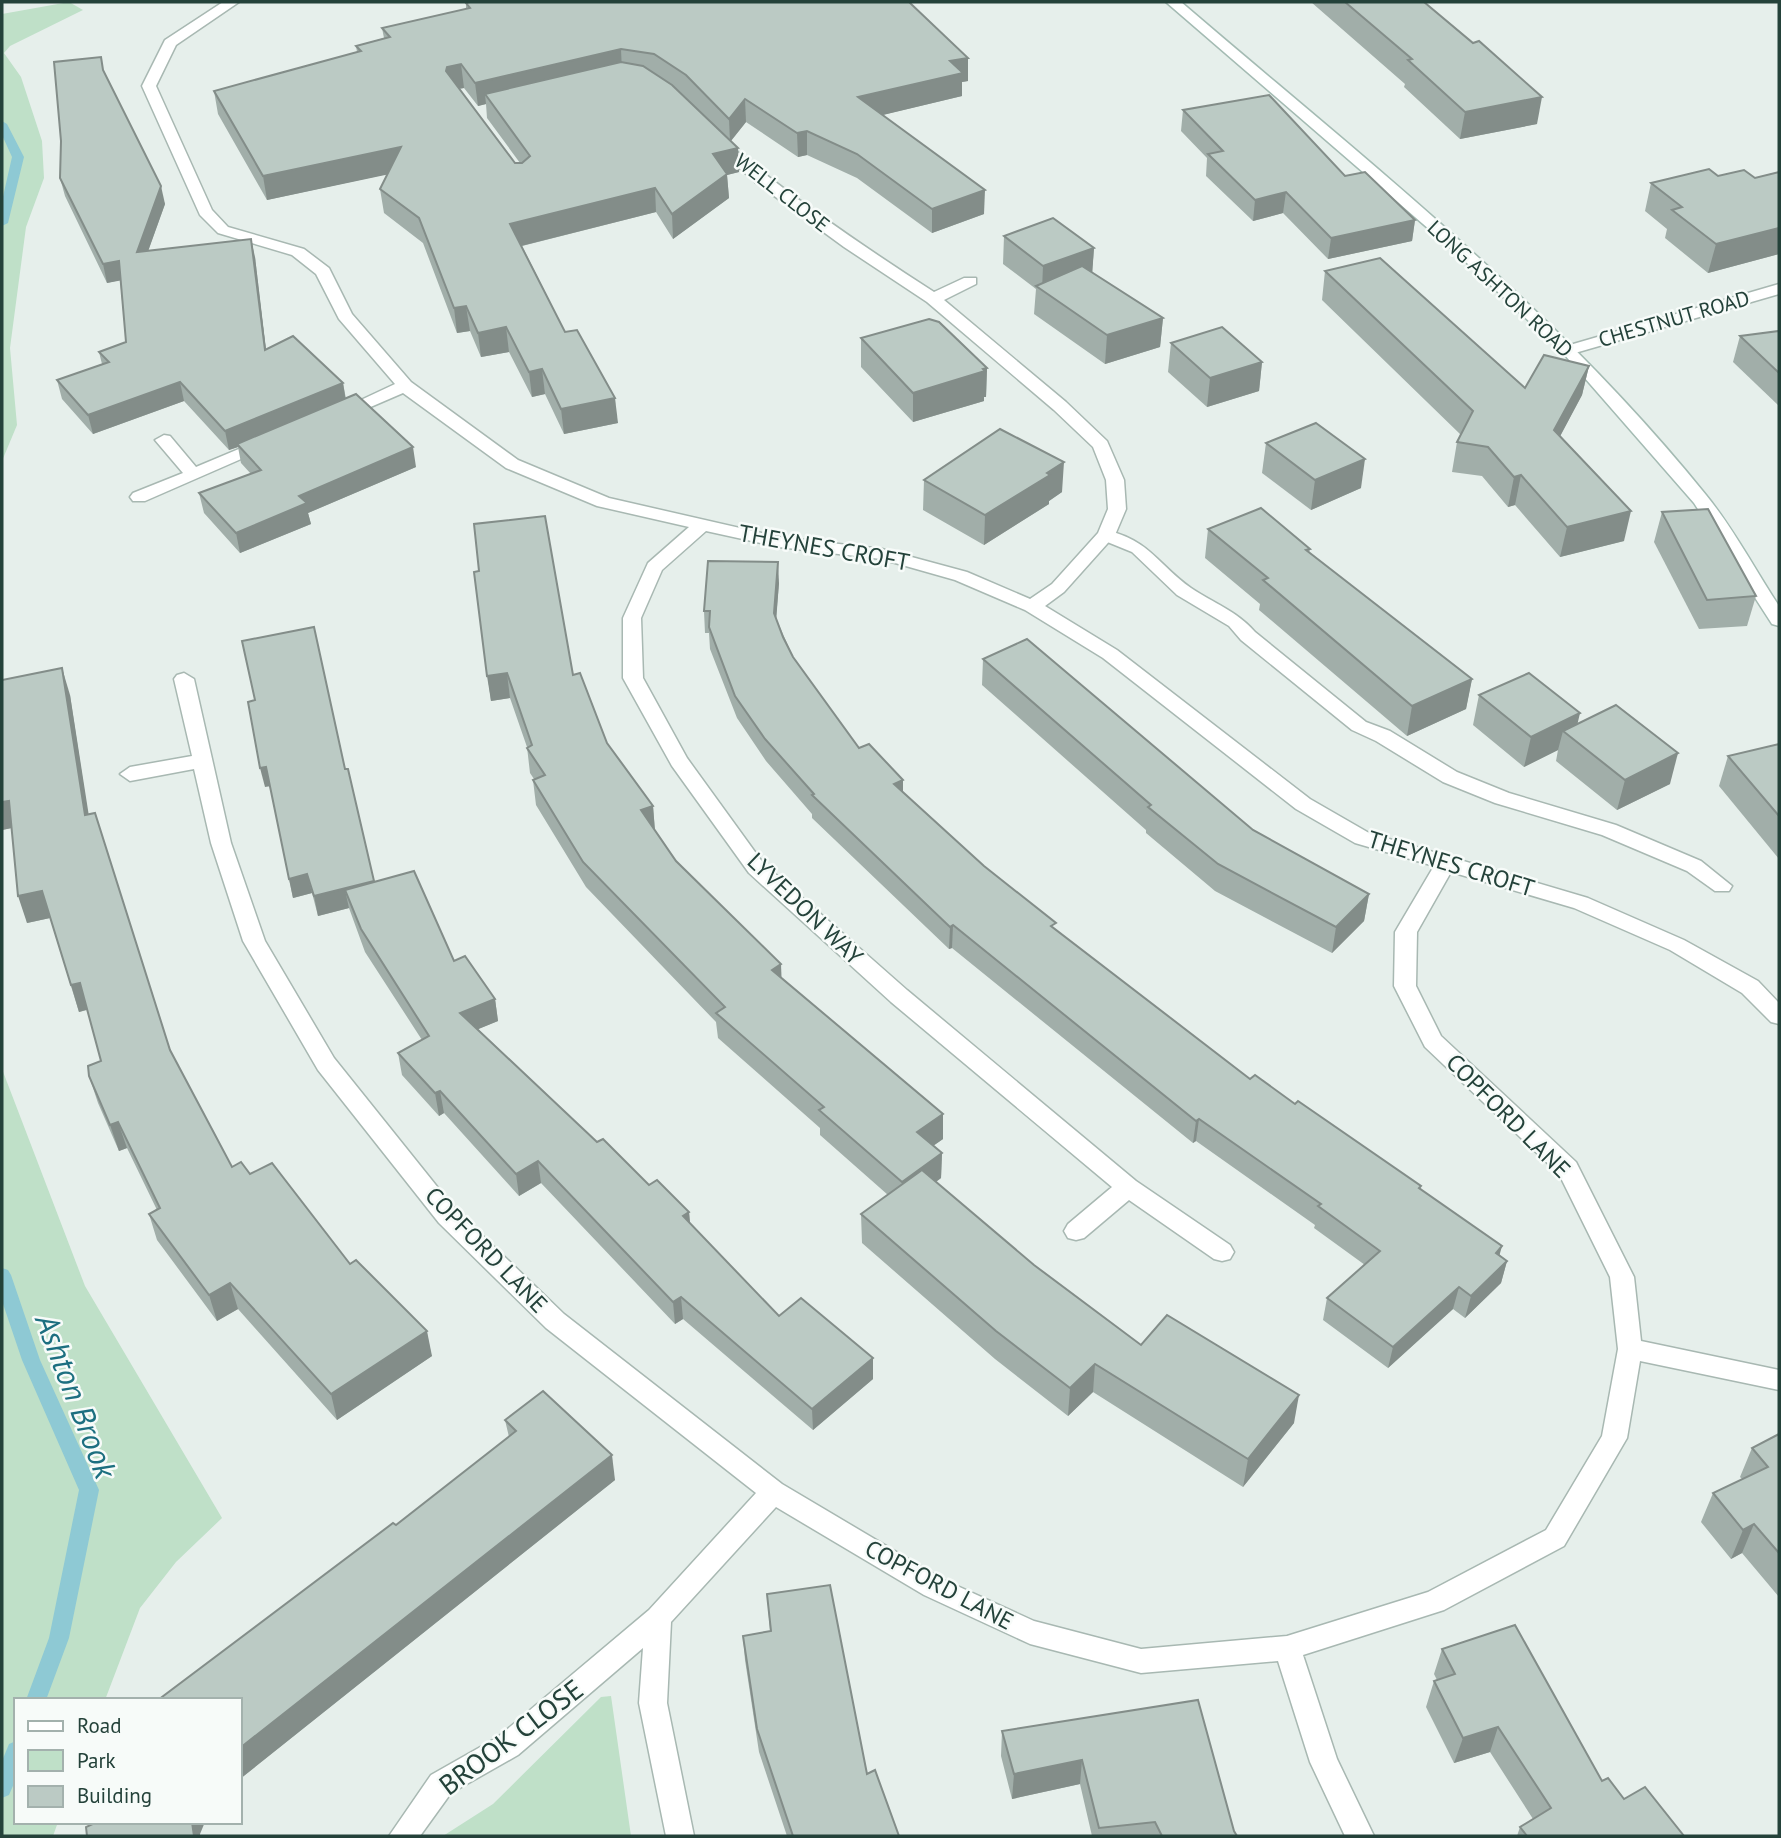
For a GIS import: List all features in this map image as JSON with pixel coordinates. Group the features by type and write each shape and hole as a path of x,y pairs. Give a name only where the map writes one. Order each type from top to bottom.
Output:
{"street":[{"name":"THEYNES CROFT","path":"232,2 170,43 149,86 205,212 223,230 298,252 323,271 345,316 405,386 512,464 603,502 779,542 882,554 961,576 1032,606 1110,654 1303,804 1362,838 1581,902 1677,945 1750,987 1779,1016"},
{"name":"LONG ASHTON ROAD","path":"1173,2 1457,246 1569,350 1701,500 1779,620"},
{"name":"WELL CLOSE","path":"707,131 760,179 849,244 933,299 1060,406 1101,445 1115,480 1117,509 1106,535 1058,587 1032,606"},
{"path":"933,299 970,281"},
{"name":"CHESTNUT ROAD","path":"1569,350 1779,289"},
{"path":"318,422 405,386"},
{"path":"139,497 280,438"},
{"path":"164,440 193,474"},
{"name":"LYVEDON WAY","path":"701,526 654,567 632,618 633,678 679,761 756,868 899,996 1128,1187 1222,1252"},
{"path":"1106,535 1138,548 1183,591 1236,622 1248,636 1359,726 1383,736 1471,787 1609,830 1694,866 1722,886"},
{"name":"COPFORD LANE","path":"184,679 220,843 254,940 326,1064 447,1216 555,1321 773,1492 933,1587 1030,1632 1141,1661 1287,1648 1435,1602 1555,1538 1614,1438 1630,1349 1622,1277 1568,1168 1433,1041 1405,986 1406,932 1446,863"},
{"path":"130,774 202,761"},
{"path":"1076,1231 1128,1187"},
{"path":"1630,1349 1779,1380"},
{"name":"BROOK CLOSE","path":"403,1836 442,1784 508,1746 658,1618 773,1492"},
{"path":"658,1618 653,1703 680,1836"},
{"path":"1287,1648 1324,1762 1360,1836"}],"green space":[{"path":"69,2 83,10 10,46 4,53 21,77 42,141 44,178 26,227 10,348 17,425 2,461 2,14"},
{"path":"2,1069 85,1286 222,1518 176,1562 140,1608 106,1698 14,1698 14,1824 57,1824 53,1836 2,1836"},
{"path":"611,1696 631,1836 443,1836 493,1804 601,1697"}],"building":[{"path":"909,2 968,58 950,61 963,73 858,97 985,190 932,209 857,154 807,131 797,133 745,99 729,119 686,75 654,54 621,49 475,83 461,64 447,67 446,71 515,163 522,163 530,156 485,94 621,62 643,66 672,85 738,148 713,154 727,174 672,214 655,188 510,224 565,332 577,330 615,398 561,409 542,369 529,372 506,327 478,333 466,306 454,308 419,218 380,189 401,147 263,176 214,91 361,51 356,46 390,37 382,28 470,8 466,3"},
{"path":"1345,2 1424,2 1473,43 1479,41 1542,97 1465,112 1408,60 1412,59"},
{"path":"101,57 103,70 161,186 137,252 251,239 265,350 293,336 343,383 225,431 180,382 88,415 57,380 109,362 99,352 126,342 119,261 103,264 60,178 61,141 54,62"},
{"path":"1269,95 1345,176 1365,172 1415,220 1331,238 1286,192 1255,200 1208,154 1223,151 1183,110"},
{"path":"1709,169 1718,176 1744,170 1755,178 1779,172 1779,228 1716,244 1672,210 1682,207 1651,183"},
{"path":"1053,218 1094,248 1043,266 1004,236"},
{"path":"1380,258 1525,388 1544,355 1589,366 1554,430 1631,511 1567,527 1521,475 1514,477 1488,447 1457,442 1473,411 1325,271"},
{"path":"1082,266 1163,318 1107,335 1036,286"},
{"path":"929,319 939,322 987,368 983,369 985,371 913,393 861,338"},
{"path":"1222,327 1262,362 1210,378 1171,343"},
{"path":"1779,331 1779,373 1740,336"},
{"path":"356,394 413,447 299,496 307,503 236,533 199,493 261,470 237,444"},
{"path":"1316,423 1365,459 1315,480 1266,443"},
{"path":"1000,429 1064,462 1047,473 1050,475 985,515 924,480"},
{"path":"1261,508 1310,549 1306,550 1472,679 1412,706 1263,580 1268,578 1208,529"},
{"path":"1708,509 1756,596 1707,600 1662,512"},
{"path":"545,516 573,675 580,673 607,743 653,806 641,810 676,861 781,964 772,970 943,1114 917,1132 942,1153 902,1182 819,1110 824,1107 716,1013 725,1007 583,862 533,780 545,775 527,748 532,745 507,673 487,676 474,572 479,571 474,524"},
{"path":"708,561 778,562 774,613 783,637 793,657 859,748 869,744 903,780 894,784 984,866 1056,923 1051,926 1250,1079 1255,1075 1295,1104 1298,1101 1421,1186 1419,1188 1502,1246 1496,1253 1507,1261 1471,1296 1459,1287 1393,1347 1327,1298 1380,1251 1318,1206 1321,1204 1199,1119 1196,1121 953,925 950,927 812,795 814,794 765,739 735,696 709,627 710,611 704,611"},
{"path":"314,627 345,769 348,769 374,881 314,896 307,874 289,879 266,767 260,768 248,702 255,700 242,641"},
{"path":"1027,639 1253,830 1369,894 1336,927 1218,864 1148,807 1151,805 983,659"},
{"path":"62,668 85,815 95,813 170,1050 232,1167 241,1162 250,1174 272,1163 350,1264 356,1260 427,1331 331,1394 230,1283 209,1295 149,1214 160,1208 118,1122 110,1125 89,1076 88,1066 101,1061 80,983 71,985 42,891 18,896 9,801 2,802 2,680"},
{"path":"1529,673 1580,713 1531,737 1479,695"},
{"path":"1616,705 1678,753 1625,780 1563,731"},
{"path":"1779,744 1779,816 1728,756"},
{"path":"414,871 454,961 465,956 495,999 460,1013 597,1142 603,1139 649,1185 657,1180 689,1212 683,1216 779,1316 801,1298 873,1358 812,1409 681,1297 673,1302 538,1161 516,1174 440,1091 435,1093 398,1053 429,1036 361,929 345,890"},
{"path":"922,1170 1034,1265 1141,1345 1167,1315 1299,1395 1248,1459 1095,1364 1070,1388 996,1331 861,1214"},
{"path":"543,1391 612,1455 242,1746 242,1698 161,1698 393,1523 396,1525 516,1431 505,1420"},
{"path":"1779,1434 1779,1553 1754,1524 1743,1530 1713,1493 1768,1467 1752,1448"},
{"path":"830,1585 867,1774 875,1770 899,1836 793,1836 757,1729 743,1636 771,1631 767,1594"},
{"path":"1515,1625 1602,1781 1608,1778 1624,1799 1645,1787 1684,1836 1527,1836 1520,1827 1551,1808 1498,1727 1463,1738 1434,1681 1455,1674 1442,1649"},
{"path":"1198,1700 1237,1836 1162,1836 1155,1822 1099,1828 1082,1760 1014,1774 1002,1731"},
{"path":"93,1824 192,1824 194,1836 87,1836 86,1827"}],"waterway":[{"name":"Ashton Brook","path":"2,124 18,157 2,223"},
{"name":"Ashton Brook","path":"2,1275 31,1360 89,1490 59,1638 37,1698"},
{"name":"Ashton Brook","path":"2,1788 14,1756"}]}
